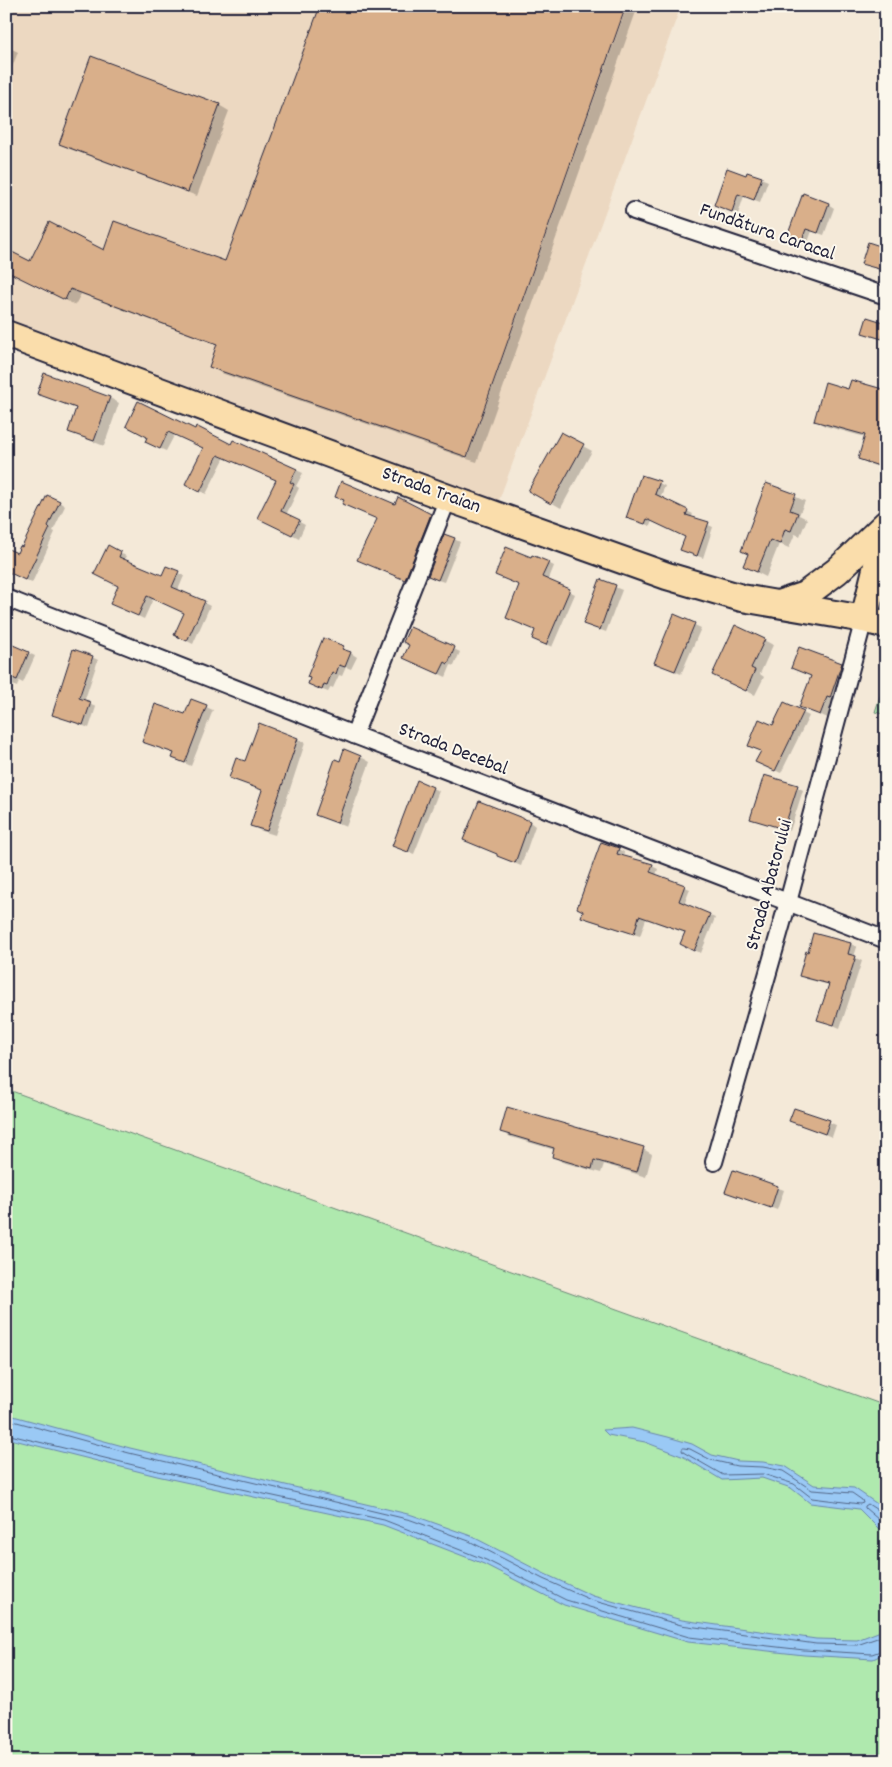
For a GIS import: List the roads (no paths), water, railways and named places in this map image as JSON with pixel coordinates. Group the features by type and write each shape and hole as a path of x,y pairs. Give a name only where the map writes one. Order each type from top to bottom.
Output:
{"main road":[{"name":"Strada Traian","path":"6,334 448,498 667,576 733,595 880,621"},
{"path":"778,604 805,595 838,571 886,524"},
{"path":"880,621 886,528"}],"street":[{"name":"Fundătura Caracal","path":"634,211 886,296"},
{"path":"354,735 448,498"},
{"name":"Strada Decebal","path":"6,598 354,735 886,940"},
{"name":"Strada Abatorului","path":"714,1162 788,902 880,621"}],"water":[{"path":"6,1414 130,1448 412,1515 471,1536 593,1596 682,1620 816,1639 857,1640 886,1629 886,1653 873,1659 804,1655 688,1642 564,1605 484,1564 383,1525 157,1476 6,1438"},
{"path":"632,1428 692,1444 712,1455 738,1461 763,1462 785,1466 814,1485 854,1488 886,1510 886,1532 879,1529 859,1509 810,1503 791,1488 762,1478 722,1480 684,1457 645,1442 608,1435 603,1430"}]}
